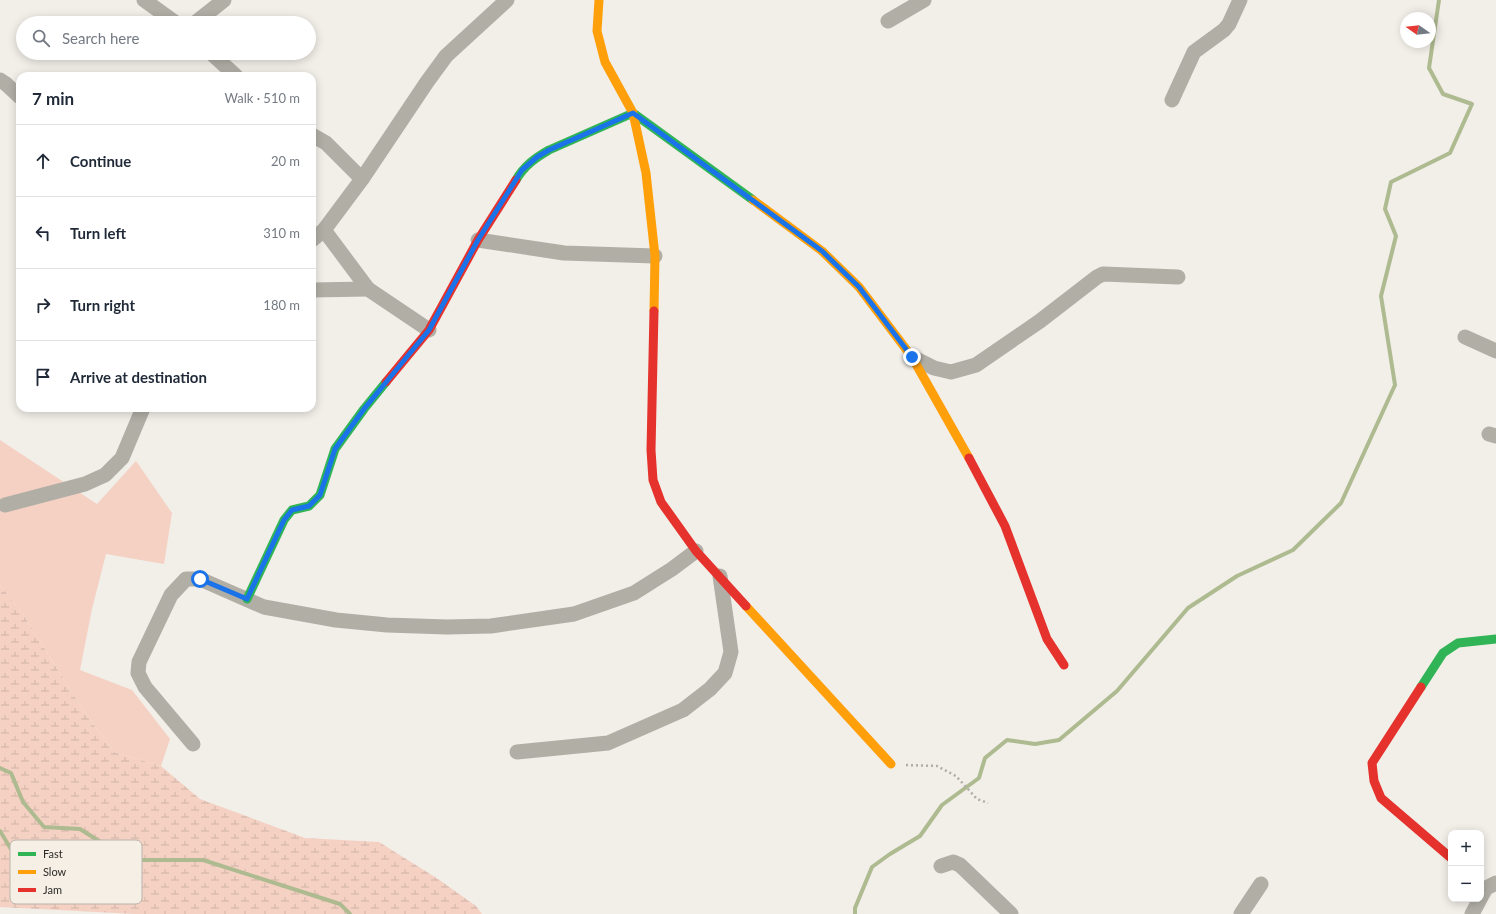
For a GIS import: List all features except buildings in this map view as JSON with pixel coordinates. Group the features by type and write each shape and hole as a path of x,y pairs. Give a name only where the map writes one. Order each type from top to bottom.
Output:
{"street":[{"path":"144,0 166,16"},
{"path":"204,16 224,0"},
{"path":"316,237 324,230 362,179 446,56 507,0"},
{"path":"599,0 597,31 605,62 633,113 646,172 655,256 651,450 653,480 662,502 696,551 720,575 891,764"},
{"path":"888,21 924,0"},
{"path":"1172,100 1194,52 1224,30 1229,24 1240,0"},
{"path":"219,60 232,72"},
{"path":"0,80 16,93"},
{"path":"247,599 284,520 292,510 309,506 320,495 335,449 364,409 429,330 478,240 522,170 537,157 549,150 633,113"},
{"path":"633,113 822,251 859,287 912,357 957,434 1005,526 1047,639 1064,665"},
{"path":"316,138 326,144 362,179"},
{"path":"324,230 368,289 429,330"},
{"path":"478,240 564,252 655,256"},
{"path":"912,357 934,368 951,372 976,365 1040,322 1103,274 1178,277"},
{"path":"316,290 368,289"},
{"path":"1465,336 1496,351"},
{"path":"5,505 85,484 105,475 122,458 141,412"},
{"path":"193,744 145,687 138,673 139,662 171,595 186,579 200,579 264,607 336,620 387,625 447,627 491,626 574,614 634,593 672,569 696,551"},
{"path":"517,752 608,743 683,710 710,689 725,673 731,652 720,575"},
{"path":"1448,855 1381,798 1374,781 1372,763 1443,653 1458,643 1487,639 1496,640"},
{"path":"941,866 954,862 960,865 1011,914"},
{"path":"1241,914 1261,884"},
{"path":"1472,914 1485,890"}],"path":[{"path":"891,764 937,766 956,776 977,799 988,803"}],"green space":[{"path":"0,440 97,504 136,461 172,513 164,564 106,554 92,609 80,670 132,690 170,739 161,766 114,752 85,713 23,614 0,585"},
{"path":"0,585 23,614 85,713 114,752 161,766 200,799 305,838 379,842 438,879 476,906 482,914 134,914 0,907"}],"waterway":[{"path":"855,914 855,908 872,867 920,836 942,805 979,778 985,758 1007,740 1035,744 1059,740 1117,691 1188,608 1237,576 1293,550 1341,503 1395,385 1381,296 1396,236 1385,209 1391,182 1450,153 1472,104 1443,94 1429,68 1439,0"},
{"path":"0,768 11,773 23,802 44,827 80,829 97,840"},
{"path":"0,831 10,848"},
{"path":"142,860 203,860 340,904 350,914"}],"traffic: fast":[{"path":"516,180 530,163 549,150 633,113 753,200"},
{"path":"247,599 284,520 292,510 309,506 320,495 335,449 386,382"},
{"path":"1421,687 1443,653 1458,643 1496,639"}],"traffic: slow":[{"path":"599,0 597,31 605,62 633,113 646,173 655,256 654,311"},
{"path":"753,200 822,251 859,287 912,357 969,458"},
{"path":"746,606 891,764"}],"traffic: jam":[{"path":"386,382 429,330 478,240 516,180"},
{"path":"654,311 651,450 653,480 661,502 696,551 746,606"},
{"path":"969,458 1005,526 1047,639 1064,665"},
{"path":"1421,687 1372,763 1374,781 1381,798 1448,855"}],"route":[{"path":"200,579 247,599 284,520 292,510 309,506 320,495 335,449 364,409 429,330 478,240 522,170 537,157 549,150 633,113 822,251 859,287 912,357"}]}
